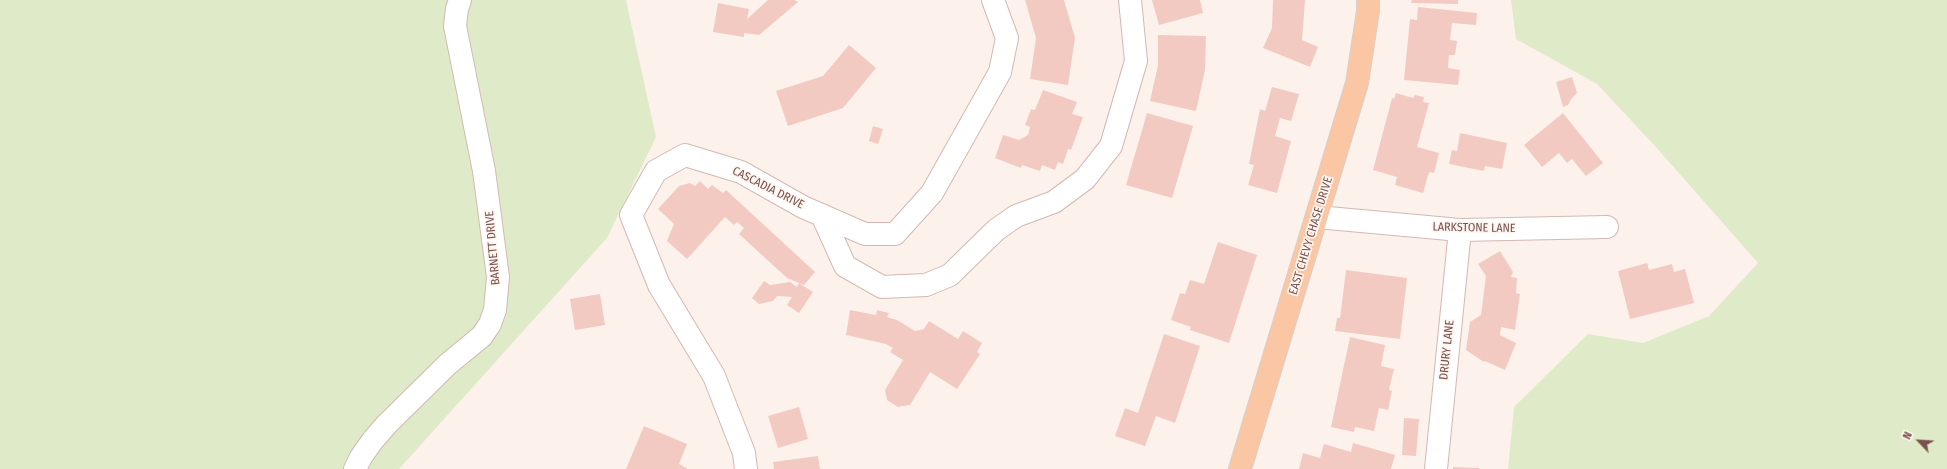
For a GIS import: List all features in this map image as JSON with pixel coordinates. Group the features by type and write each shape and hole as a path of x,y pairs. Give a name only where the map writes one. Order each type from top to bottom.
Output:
{"main road":[{"name":"EAST CHEVY CHASE DRIVE","path":"1240,469 1357,83 1368,11 1368,0"}],"street":[{"name":"BARNETT DRIVE","path":"355,469 361,457 378,434 448,364 482,336 490,324 495,310 498,277 484,171 455,26 457,9 460,0"},
{"name":"CASCADIA DRIVE","path":"746,469 744,453 714,376 659,285 631,215 656,171 685,155 741,172 803,207 865,234 895,234 932,193 1000,72 1007,38 993,0"},
{"path":"822,215 845,266 882,287 926,285 950,275 996,230 1016,216 1054,202 1085,179 1111,146 1136,61 1130,0"},
{"name":"LARKSTONE LANE","path":"1317,217 1460,230 1607,227"},
{"name":"DRURY LANE","path":"1436,469 1460,230"}],"green space":[{"path":"0,0 626,0 656,137 607,238 399,469 0,469"},
{"path":"1511,0 1947,0 1947,469 1508,469 1514,407 1588,334 1643,343 1709,316 1758,263 1655,146 1597,84 1516,39"}],"building":[{"path":"768,0 794,0 798,2 759,35 744,33 744,37 713,32 718,3 749,9 747,19"},
{"path":"1025,0 1064,0 1075,38 1068,85 1030,79 1036,38"},
{"path":"1152,0 1200,0 1203,13 1159,25"},
{"path":"1273,0 1305,0 1302,40 1318,47 1310,67 1263,48 1272,28"},
{"path":"1412,0 1458,0 1458,4 1411,3"},
{"path":"1418,7 1477,13 1476,25 1452,23 1450,40 1457,41 1455,55 1449,55 1448,68 1460,70 1458,85 1404,80 1410,19 1417,20"},
{"path":"1158,35 1206,36 1205,70 1196,111 1150,101 1158,65"},
{"path":"849,45 876,68 843,108 788,126 776,91 823,76"},
{"path":"1572,77 1577,93 1568,105 1563,107 1556,82"},
{"path":"1272,87 1299,94 1291,121 1280,118 1275,136 1291,141 1277,193 1248,185 1254,165 1249,164 1260,109 1265,111"},
{"path":"1043,90 1077,102 1072,114 1083,117 1071,150 1068,149 1063,164 1058,162 1055,170 1042,165 1040,171 1022,165 1021,168 995,158 1003,135 1019,140 1028,135 1030,127 1025,125 1031,109 1035,110"},
{"path":"1396,93 1413,98 1415,95 1424,97 1423,102 1429,103 1417,147 1439,153 1434,173 1429,172 1423,193 1395,185 1397,177 1373,170 1392,98 1394,99"},
{"path":"1147,113 1193,126 1172,198 1126,185"},
{"path":"1563,113 1603,163 1586,176 1572,159 1567,163 1559,153 1542,167 1524,145"},
{"path":"873,126 883,129 878,144 869,141"},
{"path":"1460,133 1507,143 1502,169 1485,166 1484,171 1449,164 1452,150 1457,151"},
{"path":"700,181 708,189 712,185 723,193 726,190 815,272 804,285 787,278 739,234 744,228 737,222 734,225 725,217 687,259 667,241 674,224 658,209 679,186 690,183 695,186"},
{"path":"1218,242 1257,255 1229,343 1190,330 1191,327 1171,320 1180,293 1185,294 1190,280 1204,284"},
{"path":"1500,251 1513,272 1511,277 1517,278 1516,293 1520,294 1515,330 1501,327 1500,335 1516,343 1505,370 1485,361 1484,362 1466,350 1470,322 1481,315 1486,276 1478,264"},
{"path":"1647,263 1649,270 1672,264 1674,272 1685,269 1694,303 1630,319 1618,271"},
{"path":"1346,270 1407,278 1400,339 1335,331 1337,318 1340,318"},
{"path":"764,281 770,285 790,282 797,287 799,283 813,292 799,313 787,305 792,297 777,296 773,301 759,304 752,298"},
{"path":"600,294 605,325 575,330 570,299"},
{"path":"850,310 876,315 877,310 889,313 887,317 897,320 915,331 924,329 929,321 958,339 963,331 982,343 977,352 980,354 957,389 930,372 910,405 898,407 887,400 885,390 903,360 890,352 893,348 886,344 846,335"},
{"path":"1164,334 1200,346 1175,423 1156,416 1145,446 1115,436 1125,408 1138,413"},
{"path":"1350,337 1385,345 1381,366 1394,369 1389,390 1392,391 1388,410 1379,408 1374,431 1355,427 1354,432 1331,427"},
{"path":"799,407 808,439 778,448 768,416"},
{"path":"1404,418 1419,419 1416,456 1402,455"},
{"path":"644,426 687,444 679,464 688,469 626,469"},
{"path":"1353,443 1395,455 1391,469 1299,469 1303,453 1320,458 1324,444 1351,452"},
{"path":"818,456 820,469 774,469 773,462"},
{"path":"1453,467 1479,468 1479,469 1453,469"}]}
